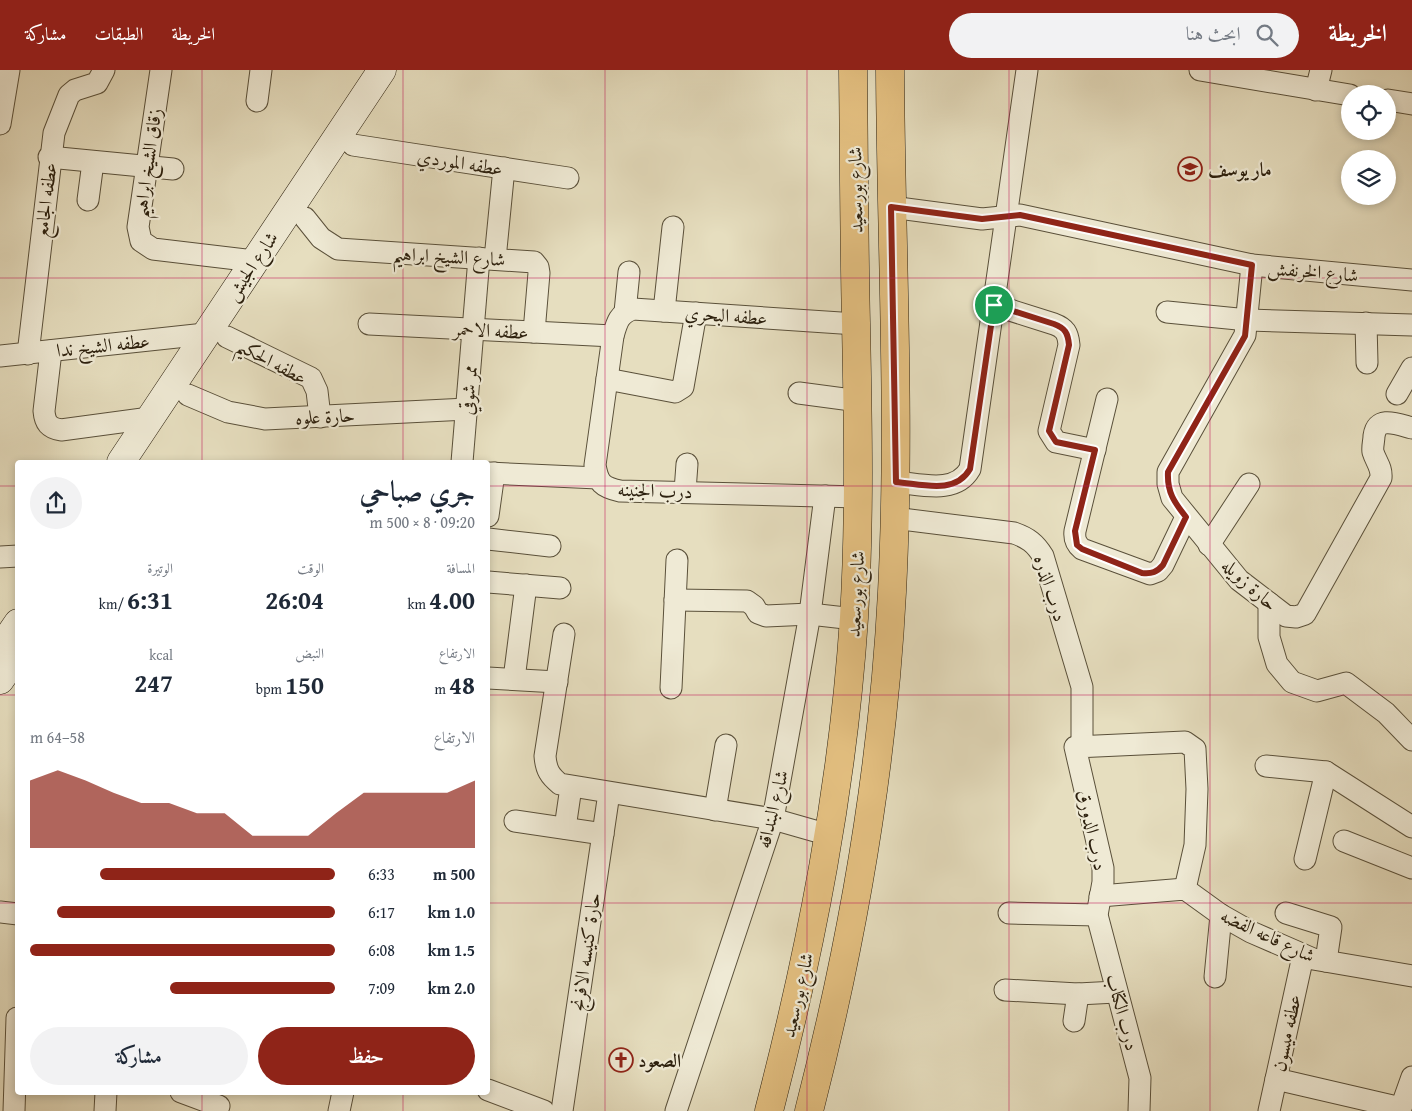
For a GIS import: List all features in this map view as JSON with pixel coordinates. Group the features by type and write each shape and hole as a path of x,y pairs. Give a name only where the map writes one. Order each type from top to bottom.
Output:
{"main road":[{"name":"شارع الجيش","path":"145,460 188,395 254,261 382,70"},
{"name":"شارع الجيش","path":"122,460 150,418 216,336 305,218 402,70"},
{"name":"شارع بورسعيد","path":"769,1111 804,971 829,835 844,727 854,619 859,497 859,401 856,324 854,70"},
{"name":"شارع بورسعيد","path":"809,1111 849,941 873,801 888,660 896,482 890,70"},
{"path":"8,666 15,636"}],"street":[{"path":"0,122 9,70"},
{"name":"عطفه الجامع","path":"28,354 50,157 56,125 69,94 97,83 104,70"},
{"name":"زقاق الشيخ ابراهيم","path":"161,70 138,234 146,246 153,249 254,261"},
{"path":"257,101 261,70"},
{"path":"896,482 955,485 964,479 970,469 1026,70"},
{"path":"1200,70 1319,80 1341,91"},
{"path":"1396,101 1412,104"},
{"name":"عطفه الموردي","path":"353,145 568,178"},
{"path":"50,157 173,169"},
{"path":"88,200 93,162"},
{"name":"ممر شوقي","path":"462,460 473,330 504,168"},
{"name":"شارع الخرنفش","path":"891,207 982,219 1004,216 1027,216 1252,265 1412,280"},
{"name":"شارع الشيخ ابراهيم","path":"305,218 321,238 338,249 534,262 538,267 534,332"},
{"path":"664,311 673,227"},
{"name":"حارة زويله","path":"1252,265 1245,336 1168,472 1168,484 1172,498 1239,580 1286,616 1296,617 1305,614 1381,478 1382,471 1373,447 1375,429 1379,424 1386,422 1412,428"},
{"path":"613,336 618,318 625,312 629,272"},
{"path":"994,305 1062,327 1068,335 1069,345 1049,431 1056,442 1095,450"},
{"name":"عطفه البحري","path":"625,312 634,309 856,324"},
{"path":"1167,312 1248,320 1412,325"},
{"path":"607,379 675,392 683,387 696,313"},
{"path":"1366,323 1367,363"},
{"name":"عطفه الاحمر","path":"369,324 613,336"},
{"name":"عطفه الشيخ ندا","path":"0,356 216,336"},
{"name":"عطفه الحكيم","path":"216,336 311,378 317,391 320,416"},
{"name":"درب الجنينه","path":"613,336 595,464 598,478 607,488 620,491 685,491 859,497"},
{"path":"51,351 44,411 45,421 52,428 61,430 150,418"},
{"path":"1398,394 1412,368"},
{"path":"800,393 859,401"},
{"name":"حارة علوه","path":"188,395 228,412 265,419 467,410"},
{"path":"1107,399 1074,538 1077,545 1082,549 1150,574 1158,571 1163,565 1186,517"},
{"path":"685,491 687,464"},
{"path":"490,487 491,473 598,478"},
{"path":"1209,545 1249,484"},
{"name":"شارع البنداقه","path":"676,1111 773,819 810,614 824,496"},
{"name":"درب الذره","path":"894,518 1014,533 1026,537 1036,545 1043,556 1082,687 1079,746"},
{"path":"490,539 550,546"},
{"path":"0,557 15,556"},
{"path":"671,688 677,560"},
{"path":"490,582 560,588"},
{"path":"514,679 526,585"},
{"path":"675,600 747,601 754,606 758,613 766,616 810,614 854,619"},
{"path":"1269,603 1269,637 1276,664 1292,682 1317,691 1346,683 1386,713 1412,740"},
{"path":"564,634 546,756 546,768 551,778 560,784 571,787 773,819 829,835"},
{"path":"490,678 557,682"},
{"path":"1009,913 1099,905 1185,889 1195,845 1197,789 1195,749 1185,742 1079,746"},
{"path":"715,810 726,745"},
{"name":"درب الدورق","path":"1079,746 1103,868 1099,905"},
{"path":"1266,766 1326,772 1412,827"},
{"path":"1305,859 1326,772"},
{"path":"565,828 571,787"},
{"name":"حارة كنيسه الافرنج","path":"562,1111 610,793"},
{"path":"516,821 603,834"},
{"path":"1344,841 1412,868"},
{"name":"شارع قاعه الفضه","path":"1185,889 1221,916 1303,956 1412,976"},
{"name":"درب الكتاب","path":"1099,905 1116,992 1140,1078 1139,1111"},
{"path":"0,912 15,914"},
{"path":"1286,913 1331,927 1326,961"},
{"path":"1215,976 1221,916"},
{"name":"عطفه ميسون","path":"1269,1111 1303,956"},
{"path":"1004,990 1078,994 1116,992"},
{"path":"1074,1021 1078,994"},
{"path":"0,1020 15,1018"},
{"path":"1276,1079 1401,1108 1412,1078"},
{"path":"14,1111 15,1080"},
{"path":"490,1091 532,1109"},
{"path":"105,1111 106,1095"},
{"path":"189,1095 219,1106"},
{"path":"339,1111 342,1095"}],"place":[{"name":"مار يوسف","path":"1190,169"},
{"name":"الصعود","path":"621,1060"}],"route":[{"path":"891,207 982,219 1020,215 1252,265 1245,336 1168,472 1168,484 1172,498 1186,517 1163,565 1158,571 1150,574 1142,573 1082,549 1077,545 1074,538 1075,531 1095,450 1056,442 1051,437 1049,431 1069,345 1068,335 1062,327 994,305 970,469 964,479 955,485 944,486 896,482 891,207"}]}
